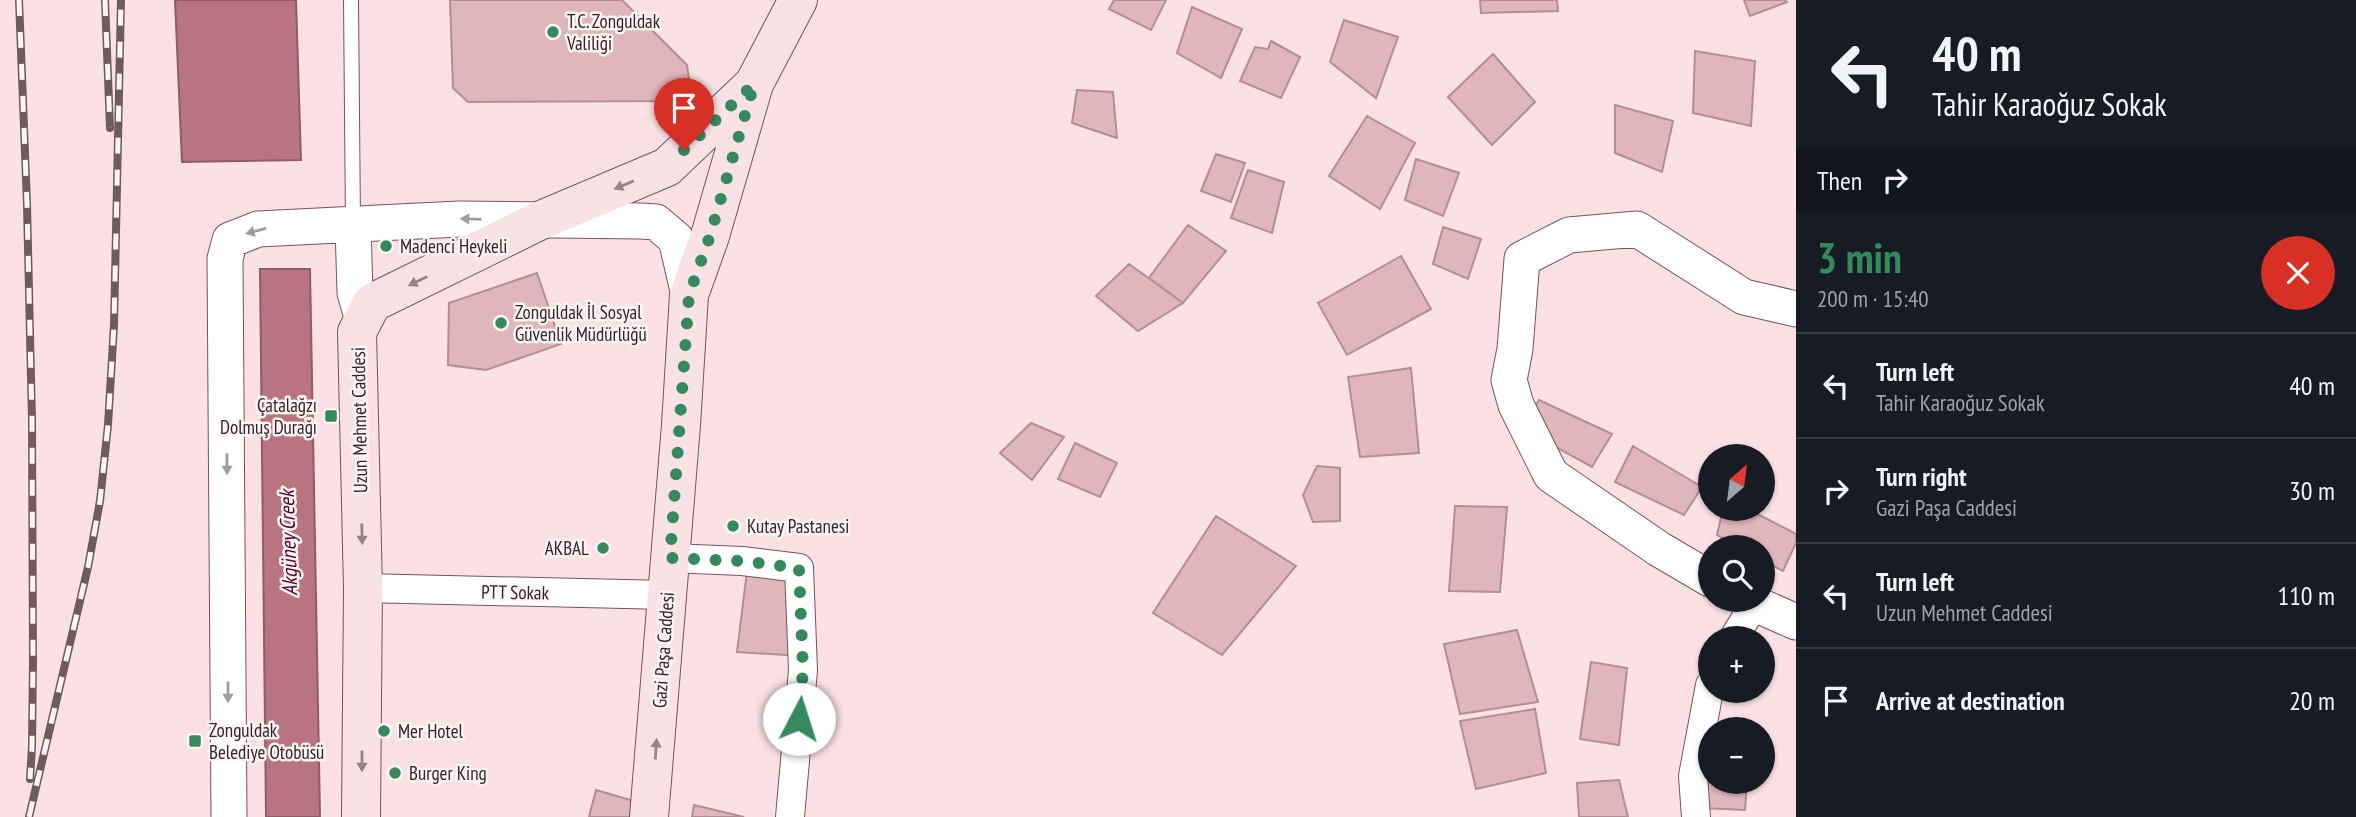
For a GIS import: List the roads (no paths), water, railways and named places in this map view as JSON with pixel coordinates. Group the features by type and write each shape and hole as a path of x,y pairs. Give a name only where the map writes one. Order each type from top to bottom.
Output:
{"main road":[{"name":"Gazi Paşa Caddesi","path":"649,817 689,295 710,236 754,84 798,0"},
{"name":"Uzun Mehmet Caddesi","path":"361,817 363,588 357,332 372,303 539,221 667,167 754,84"}],"street":[{"path":"229,817 225,259 230,240 258,229 459,219 656,222 676,239 689,295"},
{"path":"338,226 363,320"},
{"path":"1698,572 1659,549 1551,475 1516,405 1509,380 1515,349 1522,258 1569,235 1637,229 1744,296 1796,309"},
{"name":"PTT Sokak","path":"363,588 668,576 742,561 799,568 803,670 790,817"},
{"path":"1772,612 1796,622"},
{"path":"1696,817 1693,776 1707,703"}],"lane":[{"path":"338,226 351,0"}],"water":[{"path":"175,0 296,0 301,160 182,162"},
{"name":"Akgüney Creek","path":"260,269 310,269 320,817 266,817"}],"railway":[{"path":"19,0 32,421 33,661 30,779"},
{"path":"105,0 110,128"},
{"path":"29,817 88,567 100,501 114,325 121,0"}],"place":[{"name":"T.C. Zonguldak Valiliği","path":"553,32"},
{"name":"Madenci Heykeli","path":"386,246"},
{"name":"Zonguldak İl Sosyal Güvenlik Müdürlüğü","path":"501,323"},
{"name":"Çatalağzı Dolmuş Durağı","path":"331,416"},
{"name":"Kutay Pastanesi","path":"733,526"},
{"name":"AKBAL","path":"603,548"},
{"name":"Mer Hotel","path":"384,731"},
{"name":"Zonguldak Belediye Otobüsü","path":"195,741"},
{"name":"Burger King","path":"395,773"}]}
